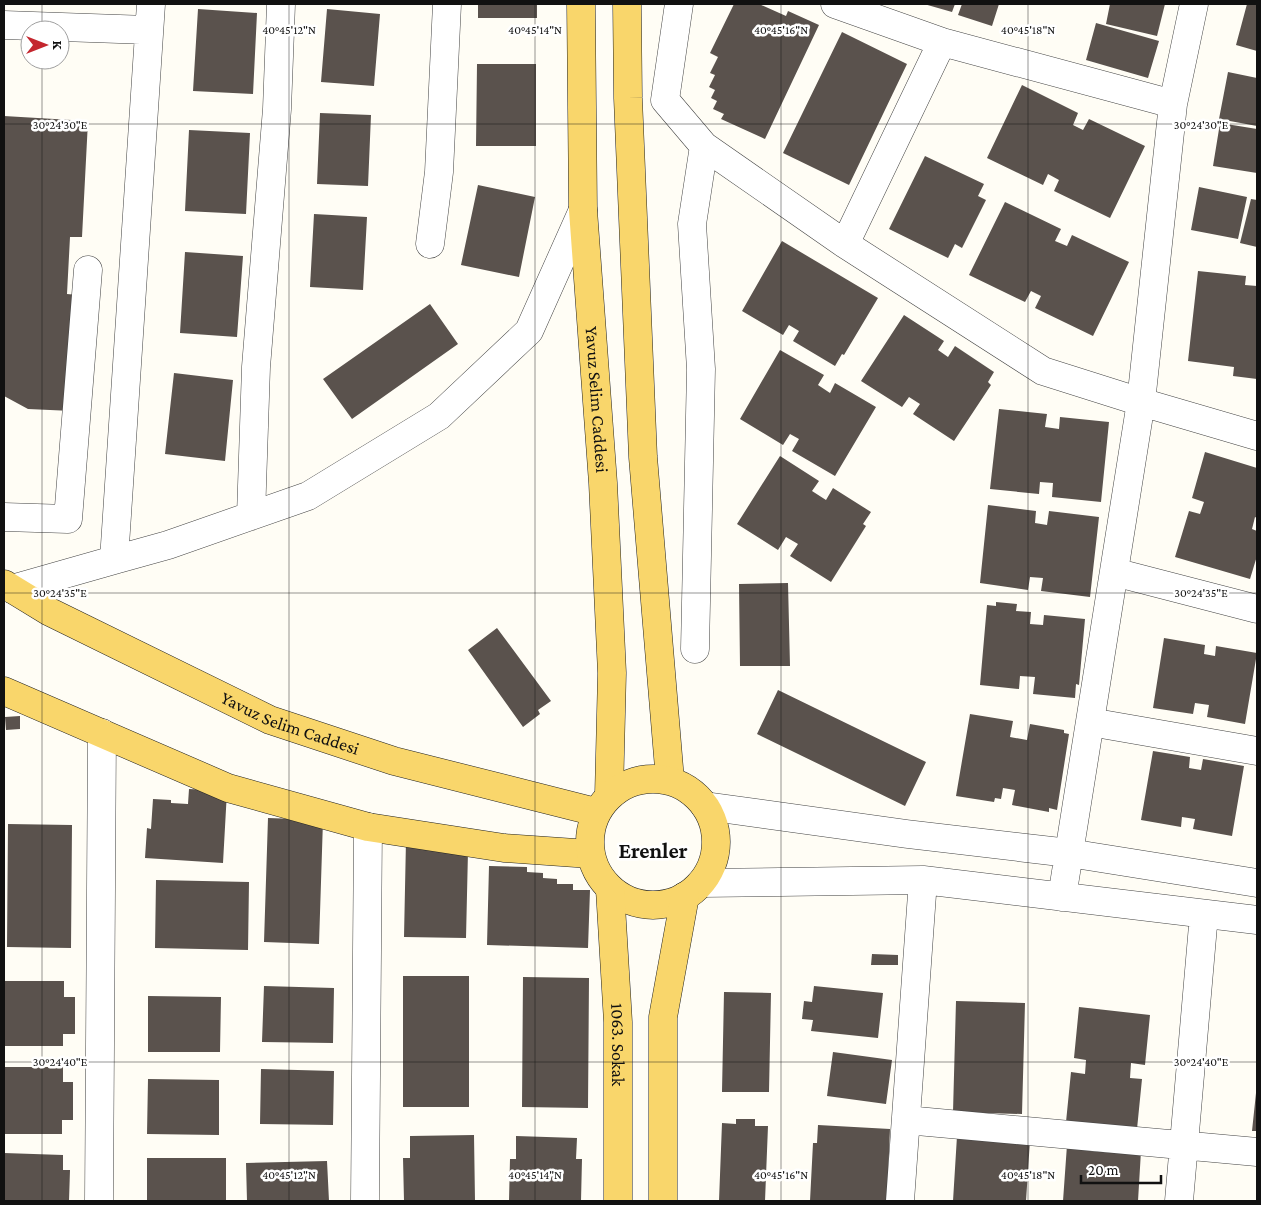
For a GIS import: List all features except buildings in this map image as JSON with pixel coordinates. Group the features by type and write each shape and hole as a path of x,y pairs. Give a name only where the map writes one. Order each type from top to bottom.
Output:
{"main road":[{"name":"Yavuz Selim Caddesi","path":"8,587 50,612 270,720 394,761 602,803 612,673 603,483 583,210 581,4"},
{"path":"627,4 628,98 643,457 670,780"},
{"path":"4,691 228,788 368,827 504,848 590,854"},
{"path":"649,778 670,780 690,790 705,806 714,826 716,846 712,866 693,890 666,904 646,905 627,900 610,889 597,873 590,854 590,834 602,803 627,783 649,778"},
{"name":"1063. Sokak","path":"610,889 618,1022 618,1201"},
{"path":"663,1201 663,1017 693,890"}],"street":[{"path":"251,516 256,367 277,109 282,4"},
{"path":"430,244 439,172 447,4"},
{"path":"679,4 665,100 704,146 845,244 1042,371 1257,436"},
{"path":"835,4 942,42 1173,104"},
{"path":"1062,896 1141,402 1173,104 1194,4"},
{"path":"4,25 149,17 114,560"},
{"path":"845,244 942,42"},
{"path":"695,649 701,369 692,224 704,146"},
{"path":"8,587 168,545 308,496 439,416 529,331 583,210"},
{"path":"4,516 68,519 88,270"},
{"path":"1114,572 1257,610"},
{"path":"1090,722 1257,750"},
{"path":"99,1201 102,733"},
{"path":"705,806 907,834 1069,853 1257,884"},
{"path":"366,1201 368,827"},
{"path":"693,890 923,880 1257,920"},
{"path":"900,1201 923,880"},
{"path":"1179,1201 1204,914"},
{"path":"906,1120 1257,1152"}],"district":[{"name":"Erenler","path":"653,850"}]}
